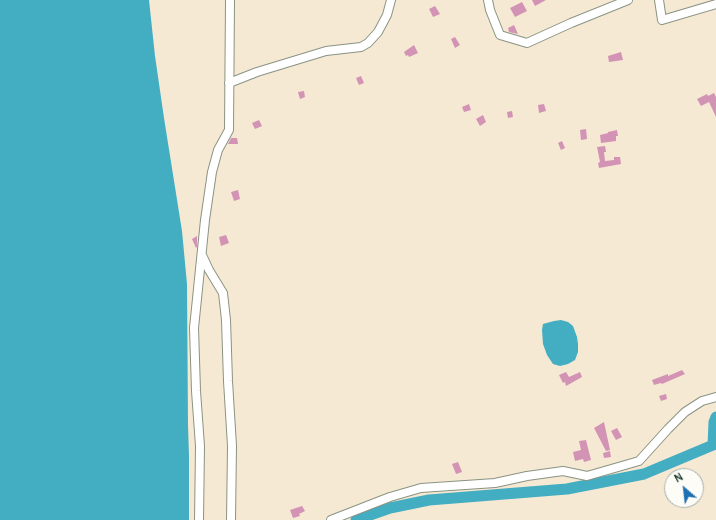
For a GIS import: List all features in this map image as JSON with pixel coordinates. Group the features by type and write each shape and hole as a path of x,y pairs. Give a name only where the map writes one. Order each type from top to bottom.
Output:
{"street":[{"path":"199,520 200,446 194,328 206,213 212,172 218,150 229,130 230,0"},
{"path":"230,83 257,72 326,51 361,46 368,43 378,32 387,15 391,0"},
{"path":"488,0 490,10 500,35 527,43 628,0"},
{"path":"659,0 662,20 716,4"},
{"path":"202,253 209,270 223,294 226,320 232,446 231,520"},
{"path":"331,520 390,497 421,488 495,483 527,476 563,471 586,476 639,461 685,412 702,401 716,397"}],"water":[{"path":"0,0 149,0 155,56 182,231 187,284 189,520 0,520"},
{"path":"561,320 568,322 573,326 577,337 578,352 575,360 560,366 553,364 547,355 543,344 542,330 543,324"}],"building":[{"path":"532,0 546,0 535,6"},
{"path":"522,2 527,11 515,17 510,8"},
{"path":"435,6 440,14 433,17 429,9"},
{"path":"514,25 518,34 509,32 508,28"},
{"path":"455,37 460,45 455,48 451,39"},
{"path":"414,45 418,53 409,57 408,55 406,56 404,52"},
{"path":"621,52 623,60 609,62 608,56"},
{"path":"361,76 364,83 359,85 356,78"},
{"path":"304,91 305,97 300,99 298,92"},
{"path":"714,93 716,97 716,117 709,102 701,106 697,99 707,94 708,96"},
{"path":"469,104 471,110 464,112 462,107"},
{"path":"544,104 546,111 539,113 538,105"},
{"path":"512,111 513,117 508,118 507,112"},
{"path":"483,115 486,122 480,126 476,119"},
{"path":"259,120 262,126 255,129 252,123"},
{"path":"586,129 587,139 581,140 580,130"},
{"path":"617,130 618,136 616,136 616,141 601,143 600,135"},
{"path":"231,138 237,138 238,144 228,144"},
{"path":"562,141 565,148 561,150 558,143"},
{"path":"605,146 605,161 614,160 614,157 620,157 621,164 599,168 598,163 600,162 597,147"},
{"path":"238,190 240,199 234,201 231,192"},
{"path":"226,235 229,243 221,246 219,237"},
{"path":"197,236 197,247 196,248 192,239"},
{"path":"682,370 685,374 662,384 654,385 652,380 668,374 668,376"},
{"path":"566,372 569,377 580,372 582,377 566,386 565,382 563,383 559,375"},
{"path":"666,394 667,399 661,401 659,396"},
{"path":"604,422 610,450 606,451 594,428"},
{"path":"617,428 622,437 616,440 611,431"},
{"path":"586,440 591,460 584,462 583,459 575,461 573,452 581,450 579,441"},
{"path":"610,451 611,457 604,458 603,453"},
{"path":"458,462 462,472 456,474 452,464"},
{"path":"302,506 305,511 299,514 300,516 293,518 290,510"}],"waterway":[{"path":"356,520 390,508 429,500 567,489 644,474 713,445 714,422 716,417"}]}
